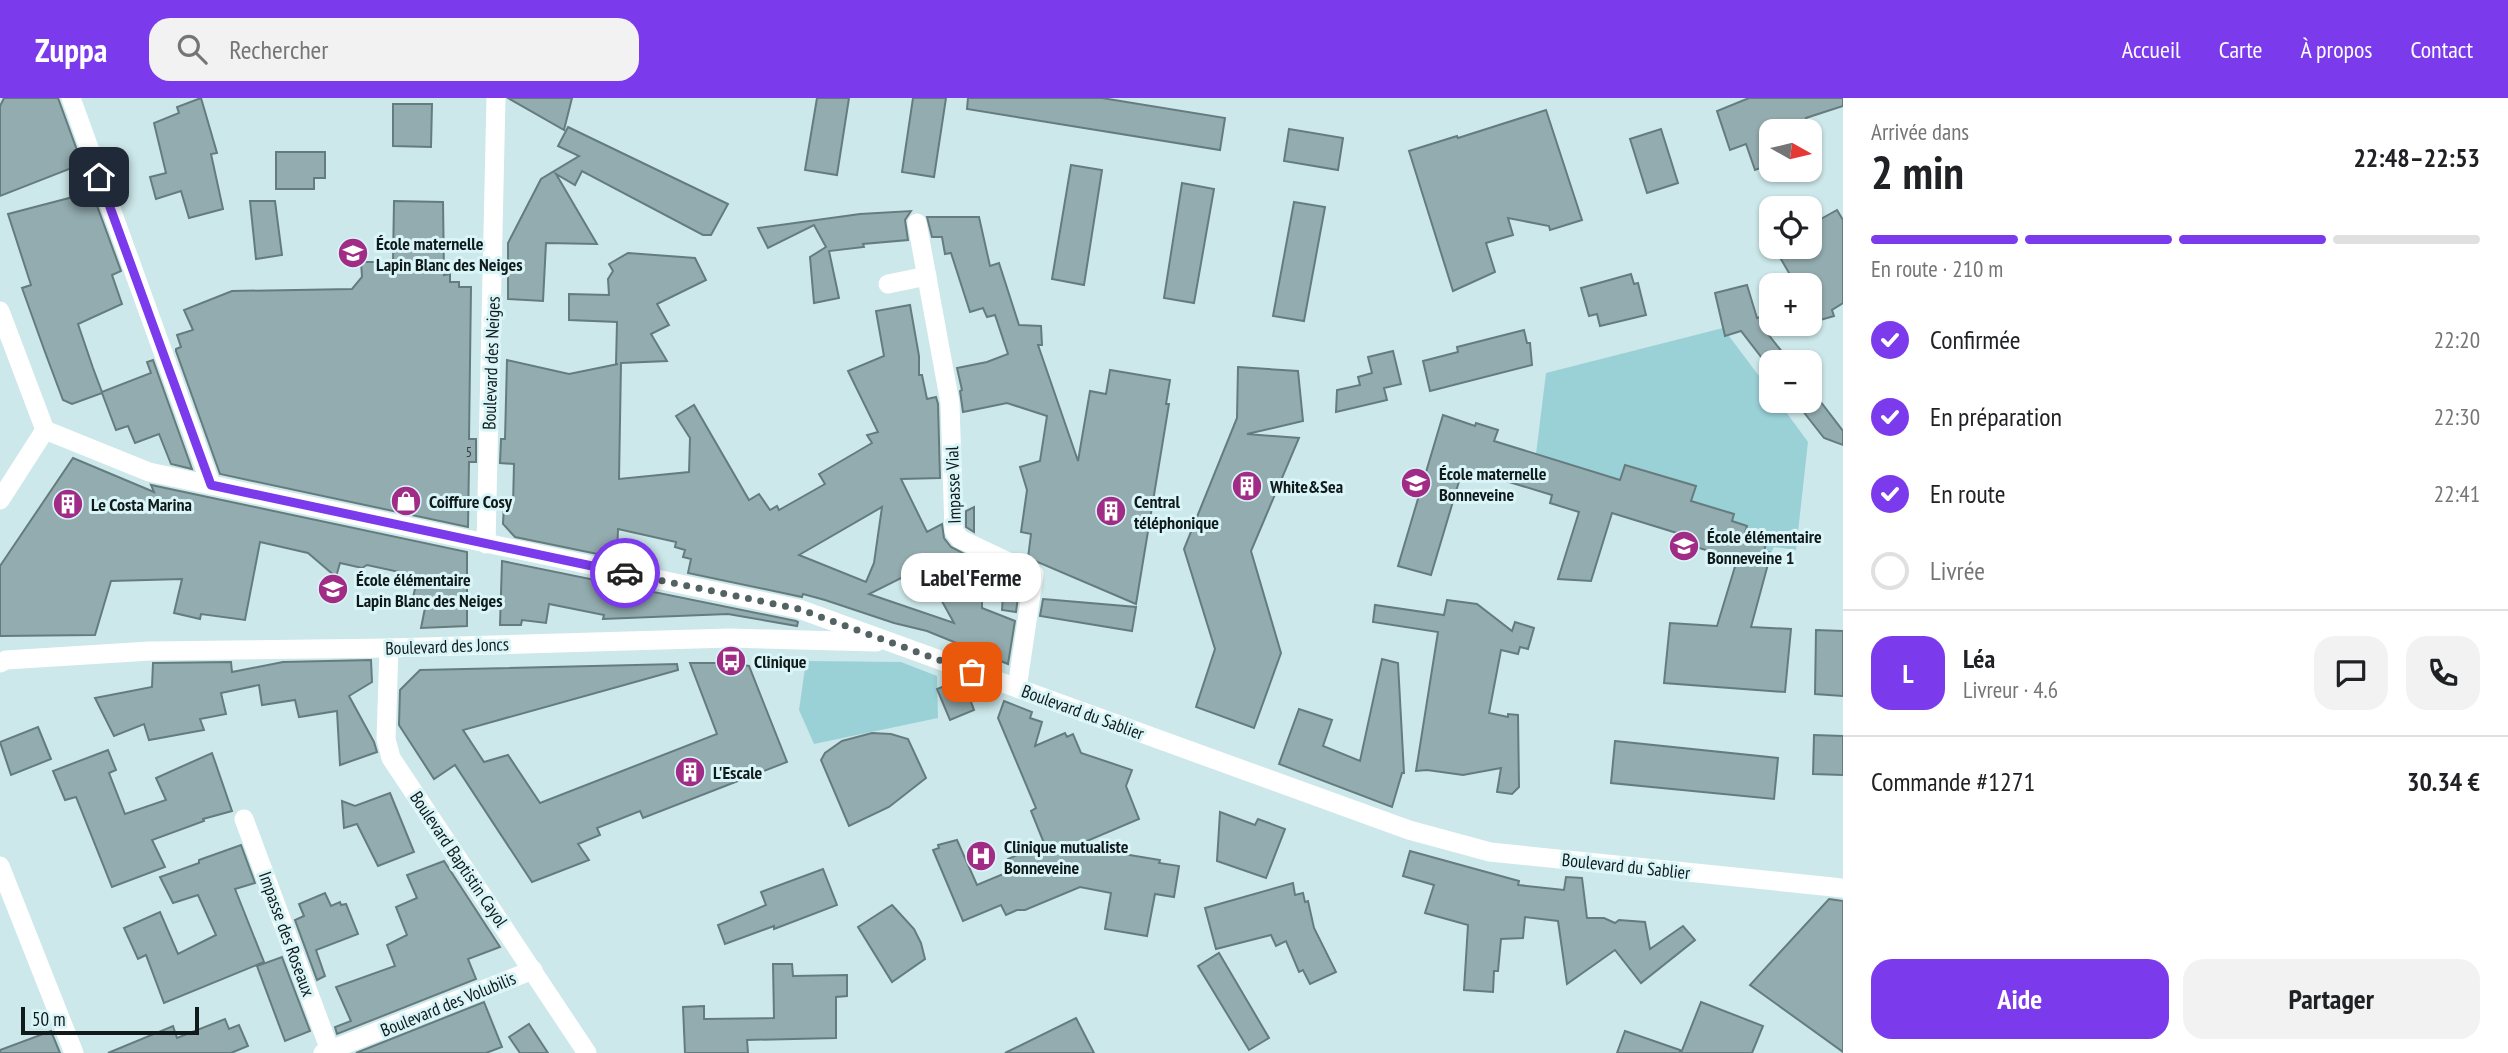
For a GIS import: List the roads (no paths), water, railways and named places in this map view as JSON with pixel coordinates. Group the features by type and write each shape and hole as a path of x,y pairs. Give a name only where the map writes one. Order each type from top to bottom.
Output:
{"street":[{"path":"71,98 211,485"},
{"name":"Boulevard des Neiges","path":"486,544 496,98"},
{"name":"Impasse Vial","path":"917,223 950,403 954,531 960,539 1034,574 1017,688"},
{"path":"888,284 927,276"},
{"path":"0,311 45,430 0,500"},
{"name":"Boulevard du Sablier","path":"45,430 149,471 799,609 1409,830 1490,852 1843,888"},
{"name":"Boulevard des Joncs","path":"0,663 6,660 150,651 389,648 730,638 894,643"},
{"name":"Boulevard Baptistin Cayol","path":"389,648 386,739 391,758 587,1053"},
{"name":"Impasse des Roseaux","path":"244,818 328,1052"},
{"path":"0,866 75,1053"},
{"name":"Boulevard des Volubilis","path":"328,1052 533,970"}],"place":[{"name":"École maternelle Lapin Blanc des Neiges","path":"353,253"},
{"name":"École maternelle Bonneveine","path":"1416,483"},
{"name":"White&Sea","path":"1247,486"},
{"name":"Coiffure Cosy","path":"406,501"},
{"name":"Le Costa Marina","path":"68,504"},
{"name":"Central téléphonique","path":"1111,511"},
{"name":"École élémentaire Bonneveine 1","path":"1684,546"},
{"name":"École élémentaire Lapin Blanc des Neiges","path":"333,589"},
{"name":"Clinique","path":"731,661"},
{"name":"Label'Ferme","path":"972,672"},
{"name":"L'Escale","path":"690,772"},
{"name":"Clinique mutualiste Bonneveine","path":"981,856"}]}
